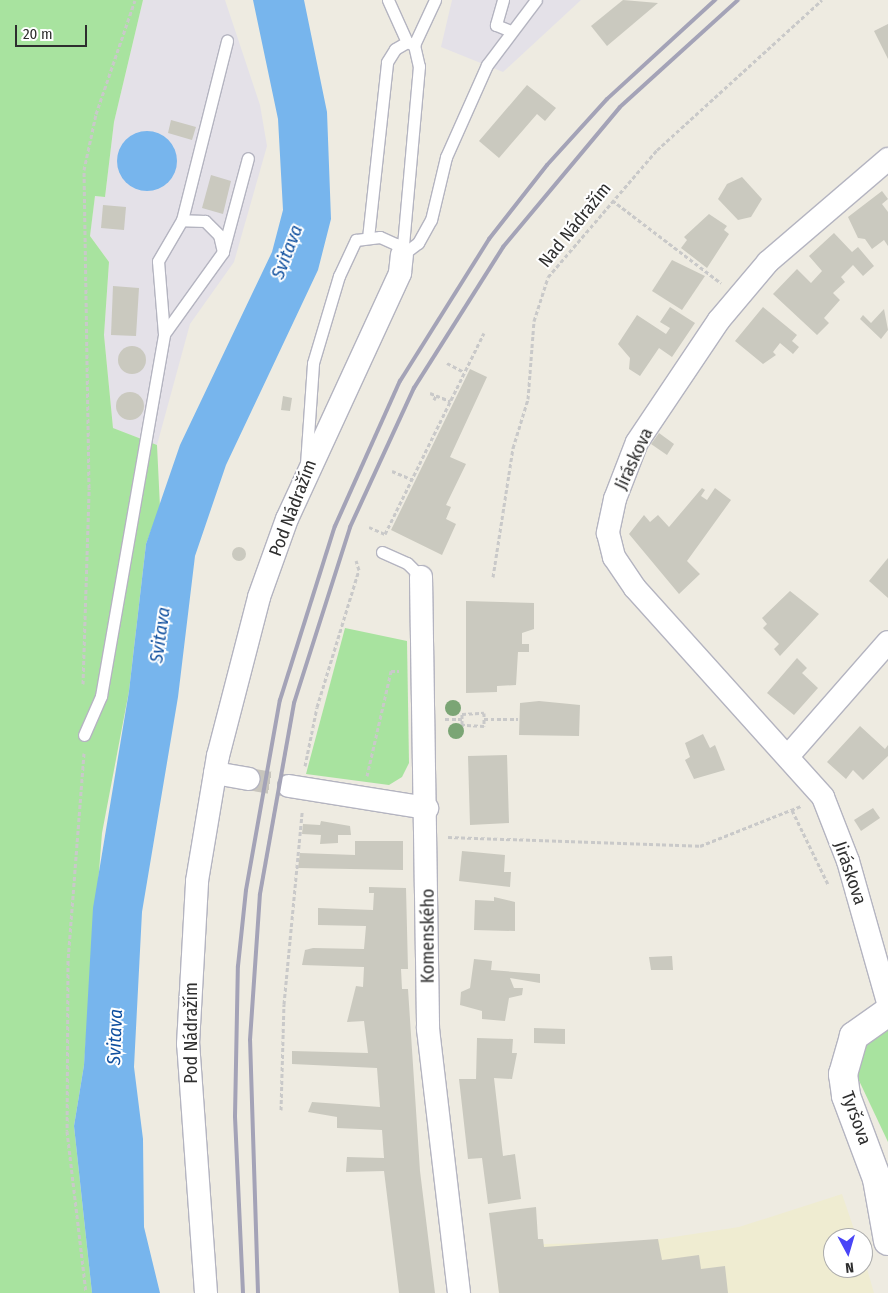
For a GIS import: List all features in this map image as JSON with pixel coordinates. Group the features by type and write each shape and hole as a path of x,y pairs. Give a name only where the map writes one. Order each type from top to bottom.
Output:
{"main road":[{"name":"Tyršova","path":"888,1012 854,1036 843,1074 846,1096 877,1179 888,1241"}],"street":[{"name":"Jiráskova","path":"888,159 768,262 738,296 637,442 615,499 608,533 614,557 635,588 789,755 823,797 848,862 888,1002"},
{"name":"Pod Nádražím","path":"206,1293 188,1044 197,881 215,773 259,597 306,473 397,281 402,255"},
{"name":"Komenského","path":"420,577 427,808 428,1029 459,1293"},
{"path":"789,755 888,642"},
{"path":"215,773 248,779"},
{"path":"297,787 427,808"}],"lane":[{"path":"388,0 419,66 402,255"},
{"path":"368,238 387,62 395,49 410,44 435,0"},
{"path":"503,0 496,25 511,31"},
{"path":"402,255 418,242 431,220 446,157 487,65 536,0"},
{"path":"84,735 101,696 164,334 158,261 182,220 227,42"},
{"path":"164,334 223,252 248,158"},
{"path":"182,220 205,221 219,235 223,252"},
{"path":"306,473 313,363 339,276 356,240 368,238 396,244 402,255"},
{"path":"382,552 407,563 420,577"}],"path":[{"path":"83,690 89,488 84,170 96,114 135,0"},
{"name":"Nad Nádražím","path":"494,577 513,448 528,399 539,298 548,277 612,200 711,99 820,1"},
{"path":"612,200 738,296"},
{"path":"369,527 385,534 484,333"},
{"path":"447,363 464,372"},
{"path":"430,393 450,401"},
{"path":"434,400 436,395"},
{"path":"392,471 412,479"},
{"path":"281,1110 284,1004 297,787 304,774 318,707 359,570 356,560"},
{"path":"366,781 391,671 399,671"},
{"path":"484,713 484,719 484,726 462,725 462,714 484,713"},
{"path":"484,719 518,719"},
{"path":"84,735 68,961 66,1130 86,1293"},
{"path":"437,837 700,846 823,797"}],"shaded area":[{"path":"143,0 225,0 260,105 267,146 234,262 190,324 157,445 113,428 104,335 109,262 90,236 95,196 105,197 114,122"},
{"path":"452,0 581,0 503,72 441,47"},
{"path":"842,1194 854,1228 823,1228 823,1278 870,1278 874,1293 499,1293 494,1252 544,1244 641,1242 739,1227"}],"green space":[{"path":"0,0 143,0 114,122 105,197 95,196 90,236 109,262 104,335 113,428 157,445 160,507 146,544 129,691 102,833 84,1065 74,1126 92,1293 0,1293"},
{"path":"345,628 407,641 409,763 402,777 389,785 306,774"},
{"path":"888,1029 888,1142 854,1070 857,1054 870,1036"}],"water":[{"name":"Svitava","path":"253,0 304,0 327,112 331,219 318,270 226,465 195,556 178,697 142,912 134,1067 143,1139 144,1227 160,1293 92,1293 74,1126 84,1065 93,908 129,691 146,544 180,445 272,252 283,210 278,119"},
{"path":"147,131 159,133 172,144 177,161 175,173 164,186 147,191 135,189 122,178 117,161 119,149 130,136"}],"building":[{"path":"623,0 658,3 607,46 591,26"},
{"path":"888,24 888,59 874,31"},
{"path":"527,85 556,108 545,121 537,114 499,158 479,141"},
{"path":"171,120 196,127 192,140 168,133"},
{"path":"211,175 231,181 223,214 202,208"},
{"path":"742,177 762,199 751,217 738,220 718,199 727,184"},
{"path":"882,191 888,199 882,204 888,212 888,246 884,240 872,249 865,239 858,238 848,217"},
{"path":"103,205 126,207 124,230 101,228"},
{"path":"709,214 727,226 724,230 729,234 707,268 681,248 687,240 684,237"},
{"path":"834,233 852,252 858,247 874,266 863,276 853,265 841,277 845,282 833,293 840,300 824,318 829,323 817,335 773,294 797,269 811,283 822,271 809,256"},
{"path":"672,260 705,276 682,310 652,291"},
{"path":"113,286 139,288 136,336 111,335"},
{"path":"670,307 695,323 672,357 659,348 640,376 629,369 630,358 618,344 637,315 666,334 670,328 660,322"},
{"path":"763,307 797,335 792,341 799,347 793,354 780,343 773,352 776,355 763,364 735,341"},
{"path":"884,309 888,330 881,339 860,319 863,315 871,323"},
{"path":"132,346 142,350 146,360 142,370 132,374 122,370 118,360 122,350"},
{"path":"470,369 487,377 450,457 466,464 446,505 451,507 446,519 456,524 442,555 391,530"},
{"path":"130,392 140,396 144,406 140,416 130,420 120,416 116,406 120,396"},
{"path":"283,396 292,398 290,411 281,410"},
{"path":"659,433 674,444 667,455 651,444"},
{"path":"702,488 705,490 701,496 707,500 715,488 731,500 687,561 700,574 679,594 629,534 644,515 650,522 658,515 669,527"},
{"path":"236,547 242,547 246,554 242,561 236,561 232,557 232,551"},
{"path":"888,558 888,598 869,581"},
{"path":"790,591 819,614 780,656 774,649 779,644 763,628 767,624 762,618"},
{"path":"466,601 534,603 534,629 522,633 522,644 529,644 529,652 518,652 516,685 497,686 497,692 466,693"},
{"path":"797,658 807,668 802,673 818,688 794,715 767,693"},
{"path":"539,701 580,705 579,736 519,735 520,703"},
{"path":"860,726 885,749 888,745 888,756 863,780 853,770 846,779 827,762"},
{"path":"703,734 710,748 715,745 725,770 694,779 685,760 690,757 685,743"},
{"path":"507,755 509,823 470,825 468,756"},
{"path":"873,808 880,818 861,831 854,820"},
{"path":"321,821 350,826 351,835 338,835 338,843 320,844 321,835 302,834 303,824 320,825"},
{"path":"355,841 403,841 403,870 298,868 300,853 355,855"},
{"path":"462,851 505,855 504,872 511,872 510,887 459,881"},
{"path":"369,887 406,888 408,969 401,969 402,989 408,989 420,1171 435,1293 399,1293 384,1171 346,1172 347,1157 384,1158 382,1130 337,1128 337,1117 308,1112 312,1102 380,1107 377,1068 292,1064 292,1051 368,1053 364,1021 347,1022 356,986 363,987 364,967 302,965 305,950 313,948 364,949 366,926 318,925 318,908 373,910 374,893 369,893"},
{"path":"494,897 515,902 515,931 474,930 475,900 494,901"},
{"path":"672,956 673,970 651,970 649,957"},
{"path":"474,959 492,961 491,970 540,974 540,983 510,978 514,988 523,988 522,995 509,998 505,1021 482,1019 482,1011 460,1005 461,992 470,988"},
{"path":"534,1028 565,1029 565,1044 534,1043"},
{"path":"477,1038 513,1039 512,1053 517,1053 512,1079 494,1078 503,1156 515,1154 521,1199 488,1204 482,1158 468,1159 459,1079 476,1079"},
{"path":"536,1207 538,1239 543,1239 544,1247 658,1239 662,1260 699,1255 701,1269 725,1266 728,1293 499,1293 489,1213"}],"tunnel":[{"path":"248,779 289,786"}],"railway":[{"path":"243,1293 235,1116 238,966 246,890 280,700 335,526 400,381 489,239 547,165 607,99 715,0"},
{"path":"258,1293 250,1040 260,894 294,703 350,527 414,388 503,247 620,107 738,0"}]}
